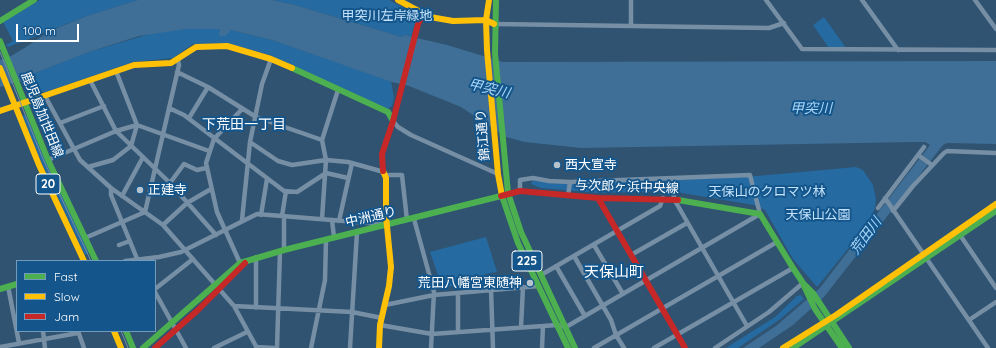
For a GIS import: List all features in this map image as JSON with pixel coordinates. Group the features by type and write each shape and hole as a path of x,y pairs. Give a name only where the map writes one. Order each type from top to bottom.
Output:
{"main road":[{"path":"0,21 26,2 34,0"},
{"path":"398,0 430,17 454,21 486,20 494,24"},
{"name":"錦江通り","path":"489,0 486,20 487,50 494,136 498,174 505,194"},
{"name":"錦江通り","path":"496,0 494,53 502,138 505,194"},
{"path":"379,348 380,325 391,267 382,154 393,121 418,27 423,14"},
{"name":"鹿児島加世田線","path":"1,44 48,160 96,260"},
{"path":"0,110 134,65 171,63 178,60 196,47 227,46 271,59 388,112 393,121"},
{"name":"鹿児島加世田線","path":"0,68 40,167 84,260"},
{"name":"与次郎ヶ浜中央線","path":"505,194 520,192 598,198 663,198 760,214"},
{"name":"中洲通り","path":"142,348 192,304 242,268 243,263 256,257 334,237 414,219 505,194"},
{"name":"225","path":"505,194 575,348"},
{"name":"225","path":"505,194 518,243 568,348"},
{"path":"598,198 685,348"},
{"path":"792,348 925,257 996,204"},
{"path":"958,233 996,210"},
{"path":"760,214 810,295 828,322 849,348"},
{"path":"0,289 16,284"},
{"name":"中洲通り","path":"156,348 198,310 216,287"},
{"path":"192,304 198,310"},
{"path":"783,348 828,322"},
{"path":"828,322 842,348"},
{"path":"114,332 121,348"},
{"path":"126,332 133,348"}],"street":[{"path":"631,0 631,26"},
{"path":"766,0 802,49 996,50"},
{"path":"862,0 898,50"},
{"path":"975,0 996,29"},
{"path":"494,24 769,28 784,24"},
{"path":"242,220 250,142 262,84 271,59"},
{"path":"144,212 169,108 177,72 178,60"},
{"path":"88,167 113,160 131,146 137,124 116,71"},
{"path":"177,72 208,87 256,117 322,140"},
{"path":"90,80 116,131 170,184 216,235"},
{"path":"189,118 208,87"},
{"path":"322,219 326,160 322,140 338,90"},
{"path":"45,96 80,160 111,188 162,225 234,306 256,347 274,348"},
{"path":"60,123 104,106"},
{"path":"169,108 189,118 214,139 249,163 267,179 286,191 296,192 326,173 348,178"},
{"path":"242,109 214,139 209,151 206,168 217,212 243,263"},
{"path":"393,121 398,127 411,135 498,174"},
{"path":"48,160 116,131 137,124 209,151"},
{"path":"250,142 278,161 292,165 326,160 352,163 384,174 402,175 407,220"},
{"path":"878,208 924,147"},
{"path":"893,210 931,164 947,151 996,153"},
{"path":"919,155 931,164"},
{"path":"122,196 143,158"},
{"path":"339,221 352,163"},
{"path":"170,184 184,164 197,170 206,168"},
{"path":"380,325 432,334 557,325 566,327 760,214 750,175 570,182 549,181 533,178 520,180 520,192"},
{"path":"673,178 674,199 747,326"},
{"path":"261,215 267,179"},
{"path":"568,196 570,182"},
{"path":"111,188 111,195 121,222 138,260 159,257 185,250 242,220 257,214 387,225"},
{"path":"162,225 187,203 211,189"},
{"path":"278,348 283,216 286,191"},
{"path":"541,275 660,206 663,198"},
{"path":"885,199 988,348"},
{"path":"85,238 144,212"},
{"path":"414,219 432,281 434,295 431,348"},
{"path":"332,220 334,237"},
{"path":"631,255 687,223"},
{"path":"350,348 357,232"},
{"path":"958,233 996,288"},
{"path":"311,348 325,280 326,240"},
{"path":"119,246 130,241"},
{"path":"594,348 777,242"},
{"path":"594,245 623,294"},
{"path":"574,256 611,320 616,335 624,348"},
{"path":"256,257 256,308"},
{"path":"156,288 193,259"},
{"path":"556,266 585,316"},
{"path":"654,348 793,268"},
{"path":"715,348 769,312 803,283"},
{"path":"8,286 16,327"},
{"path":"385,305 434,295 538,286"},
{"path":"521,327 523,287"},
{"path":"491,289 492,348"},
{"path":"458,293 458,332"},
{"path":"156,294 186,348"},
{"path":"968,320 996,302"},
{"path":"234,306 352,312 382,318"},
{"path":"542,348 543,326"},
{"path":"17,332 19,343"},
{"path":"42,332 45,348"},
{"path":"0,347 78,332 84,348"},
{"path":"217,347 247,332"}],"green space":[{"path":"40,0 138,0 87,16 8,47 6,45 13,41 3,22"},
{"name":"甲突川左岸緑地","path":"272,0 389,0 412,12 416,20 411,37 404,35 402,37 295,5"},
{"path":"824,17 846,48 829,48 813,25"},
{"path":"186,29 220,29 220,31 231,30 272,40 391,81 394,98 392,106 388,109 270,55 226,43 193,44 173,58 133,62 46,92 29,92 23,86 21,81 35,73 89,52 156,32"},
{"path":"26,115 89,253 85,255 39,157 22,116"},
{"name":"天保山公園","path":"856,167 863,170 873,185 876,199 875,208 869,223 817,287 793,259 765,210 754,205 670,191 598,193 541,188 531,184 533,180 548,183 573,184 746,177"},
{"path":"486,237 497,272 485,274 486,283 484,284 484,287 469,289 468,285 442,287 430,252"},
{"path":"801,295 804,299 779,320 738,348 726,348 775,317 797,296"}],"water":[{"path":"138,0 272,0 295,5 402,37 404,35 447,45 503,62 996,61 996,144 947,143 943,145 824,297 793,325 759,348 743,348 776,326 819,289 930,145 925,142 914,142 581,148 525,142 506,137 461,107 409,86 392,82 272,40 231,30 225,36 219,36 220,29 186,29 139,36 89,52 35,73 20,81 0,87 0,60 11,56 50,31 87,16"}],"tram line":[{"path":"0,52 43,159 91,260"},
{"path":"121,332 128,348"}],"traffic: fast":[{"path":"0,21 34,0"},
{"path":"496,0 495,53 508,193 521,232 575,348"},
{"path":"0,41 48,160 96,260"},
{"path":"292,68 388,112 393,121"},
{"path":"143,348 240,263 284,250 501,196"},
{"path":"502,196 518,243 568,348"},
{"path":"678,200 760,214 793,268 803,283 813,293 849,348"},
{"path":"793,348 996,211"},
{"path":"0,289 16,284"},
{"path":"804,286 815,309 842,348"},
{"path":"126,332 133,348"}],"traffic: slow":[{"path":"398,0 430,17 453,21 486,20 494,24"},
{"path":"489,0 486,20 487,50 498,174 502,196"},
{"path":"0,111 134,65 171,63 196,47 227,46 271,59 292,68"},
{"path":"0,68 39,165 84,260"},
{"path":"379,348 380,325 389,286 391,267 386,216 386,178 383,171"},
{"path":"783,348 836,315 996,204"},
{"path":"114,332 121,348"}],"traffic: jam":[{"path":"383,171 382,154 393,121 418,24 423,14"},
{"path":"501,196 520,191 598,198 678,200"},
{"path":"598,198 685,348"},
{"path":"155,348 198,310 245,263"}],"place":[{"name":"西大宣寺","path":"557,165"},
{"name":"正建寺","path":"140,190"},
{"name":"荒田八幡宮東随神","path":"530,283"}],"district":[{"name":"下荒田一丁目","path":"244,125"},
{"name":"天保山町","path":"614,272"}],"water label":[{"name":"甲突川","path":"489,89"},
{"name":"甲突川","path":"811,109"},
{"name":"荒田川","path":"866,236"}],"park label":[{"name":"天保山のクロマツ林","path":"767,192"}]}
